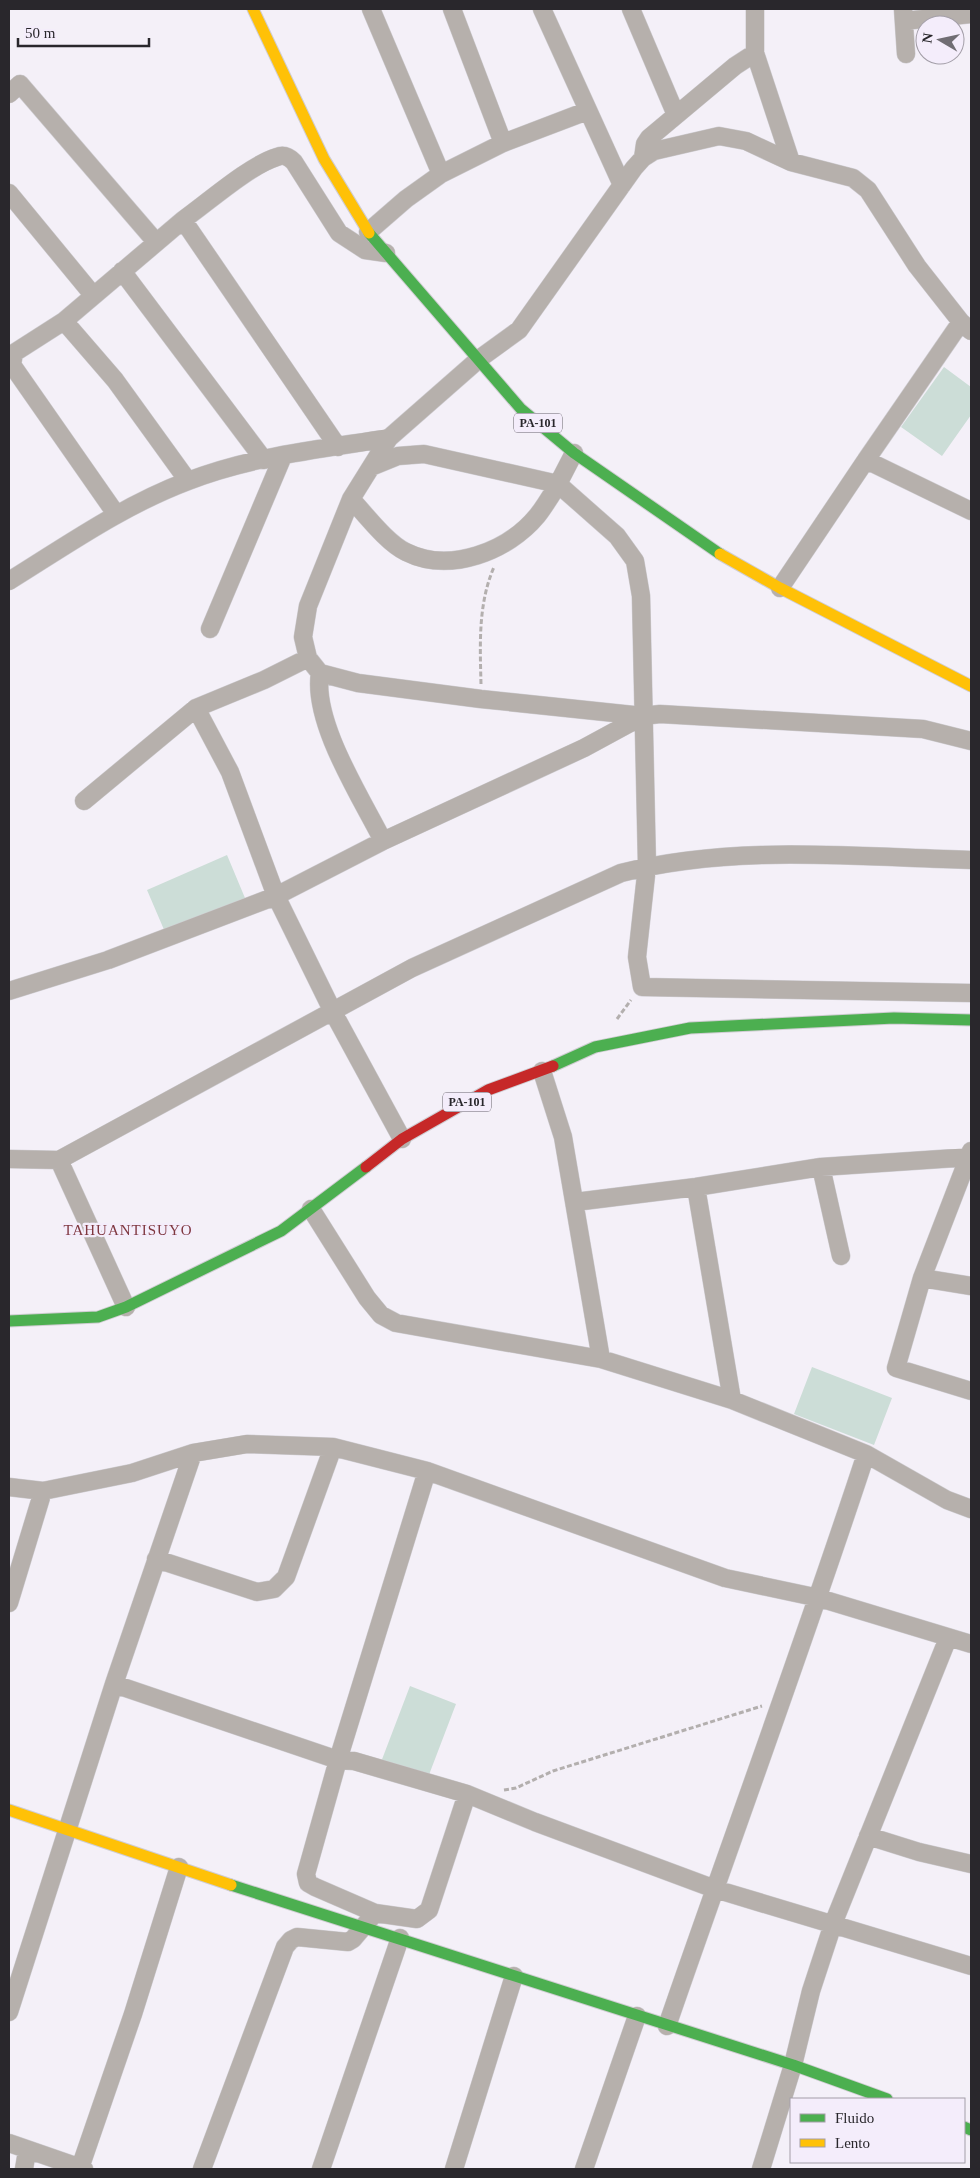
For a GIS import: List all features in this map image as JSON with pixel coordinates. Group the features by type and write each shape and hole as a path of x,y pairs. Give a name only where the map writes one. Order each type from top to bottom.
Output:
{"main road":[{"name":"PA-101","path":"253,9 324,159 368,232 521,409 574,453 702,544 780,588 971,686"},
{"name":"PA-101","path":"9,1321 98,1317 126,1307 281,1231 402,1139 488,1090 542,1071 595,1048 690,1028 894,1018 971,1020"},
{"path":"9,1810 667,2026 793,2065 884,2098"}],"street":[{"path":"371,9 441,174"},
{"path":"452,9 503,143"},
{"path":"542,9 622,185"},
{"path":"631,9 676,115"},
{"path":"755,9 755,53 791,162"},
{"path":"906,54 904,15 971,14"},
{"path":"643,158 645,144 649,138 735,66 755,53"},
{"path":"9,94 20,84 156,242"},
{"path":"368,232 406,199 441,174 503,143 587,111"},
{"path":"383,841 326,727 319,699 320,674 308,658 303,637 308,606 351,499 389,438 479,359 519,330 643,158 654,150 719,136 746,141 791,162 853,178 868,190 917,266 966,327 866,460 780,588"},
{"path":"116,514 12,365 14,353 64,320 183,220 256,167 278,156 285,156 294,162 339,233 365,250 386,253"},
{"path":"9,193 93,295"},
{"path":"183,220 338,447"},
{"path":"122,271 264,460"},
{"path":"64,320 114,380 188,481"},
{"path":"9,581 116,514 188,481 223,469 264,460 389,438"},
{"path":"351,499 384,534 406,552 433,559 452,561 481,555 505,542 537,516 558,484 574,453"},
{"path":"371,467 398,456 424,454 558,484 617,536 635,561 641,596 648,866 637,957 642,986 971,994"},
{"path":"210,628 283,456"},
{"path":"866,460 971,511"},
{"path":"84,801 196,708 264,680 308,658"},
{"path":"320,674 358,683 481,699 643,716 660,714 924,729 971,741"},
{"path":"196,708 230,772 276,896 333,1012 402,1139"},
{"path":"9,991 108,960 276,896 383,841 584,748 643,716"},
{"path":"9,1159 59,1160 412,968 620,873 648,866 714,856 763,854 971,860"},
{"path":"542,1071 563,1137 575,1202 581,1254 601,1359"},
{"path":"575,1202 696,1187 820,1167 971,1155 922,1278 896,1368 971,1391"},
{"path":"59,1160 126,1307"},
{"path":"820,1167 842,1256"},
{"path":"696,1187 732,1400"},
{"path":"310,1209 367,1298 381,1315 396,1323 601,1359 732,1400 866,1454 947,1500 971,1509"},
{"path":"922,1278 971,1286"},
{"path":"9,1487 43,1491 132,1473 193,1453 246,1444 334,1447 427,1470 724,1578 819,1598 971,1644"},
{"path":"156,1559 257,1592 274,1589 286,1577 334,1447"},
{"path":"9,2012 114,1684 193,1453"},
{"path":"667,2026 780,1700 819,1598 866,1454"},
{"path":"427,1470 338,1760 306,1874 307,1880 315,1887 376,1913 417,1919 429,1910 467,1794"},
{"path":"9,1603 43,1491"},
{"path":"762,2169 793,2065 811,1991 833,1924 931,1685 948,1638"},
{"path":"114,1684 338,1760 354,1760 467,1794 714,1889 971,1966"},
{"path":"868,1836 919,1852 971,1864"},
{"path":"9,2143 82,2169 179,1867"},
{"path":"202,2169 285,1947 291,1940 310,1937 348,1942 376,1913"},
{"path":"321,2169 400,1938"},
{"path":"454,2169 514,1976"},
{"path":"584,2169 637,2016"},
{"path":"24,2169 28,2151"}],"path":[{"path":"481,699 481,616 488,581 505,542"},
{"path":"613,1025 642,986"},
{"path":"496,1791 516,1788 553,1771 780,1700"}],"shaded area":[{"path":"944,367 971,387 971,415 942,456 901,427"},
{"path":"227,855 245,898 165,932 147,890"},
{"path":"812,1367 892,1398 874,1445 794,1414"},
{"path":"410,1686 456,1704 427,1780 381,1762"}],"traffic: fast":[{"path":"369,233 521,409 574,453 720,554"},
{"path":"553,1066 595,1047 690,1028 894,1018 971,1020"},
{"path":"9,1321 98,1317 126,1307 281,1231 366,1167"},
{"path":"231,1885 793,2065 884,2098"},
{"path":"965,2127 971,2130"}],"traffic: slow":[{"path":"253,9 324,159 369,233"},
{"path":"720,554 780,588 971,686"},
{"path":"9,1810 231,1885"}],"traffic: jam":[{"path":"366,1167 402,1139 488,1090 553,1066"}],"district":[{"name":"TAHUANTISUYO","path":"128,1230"}]}
